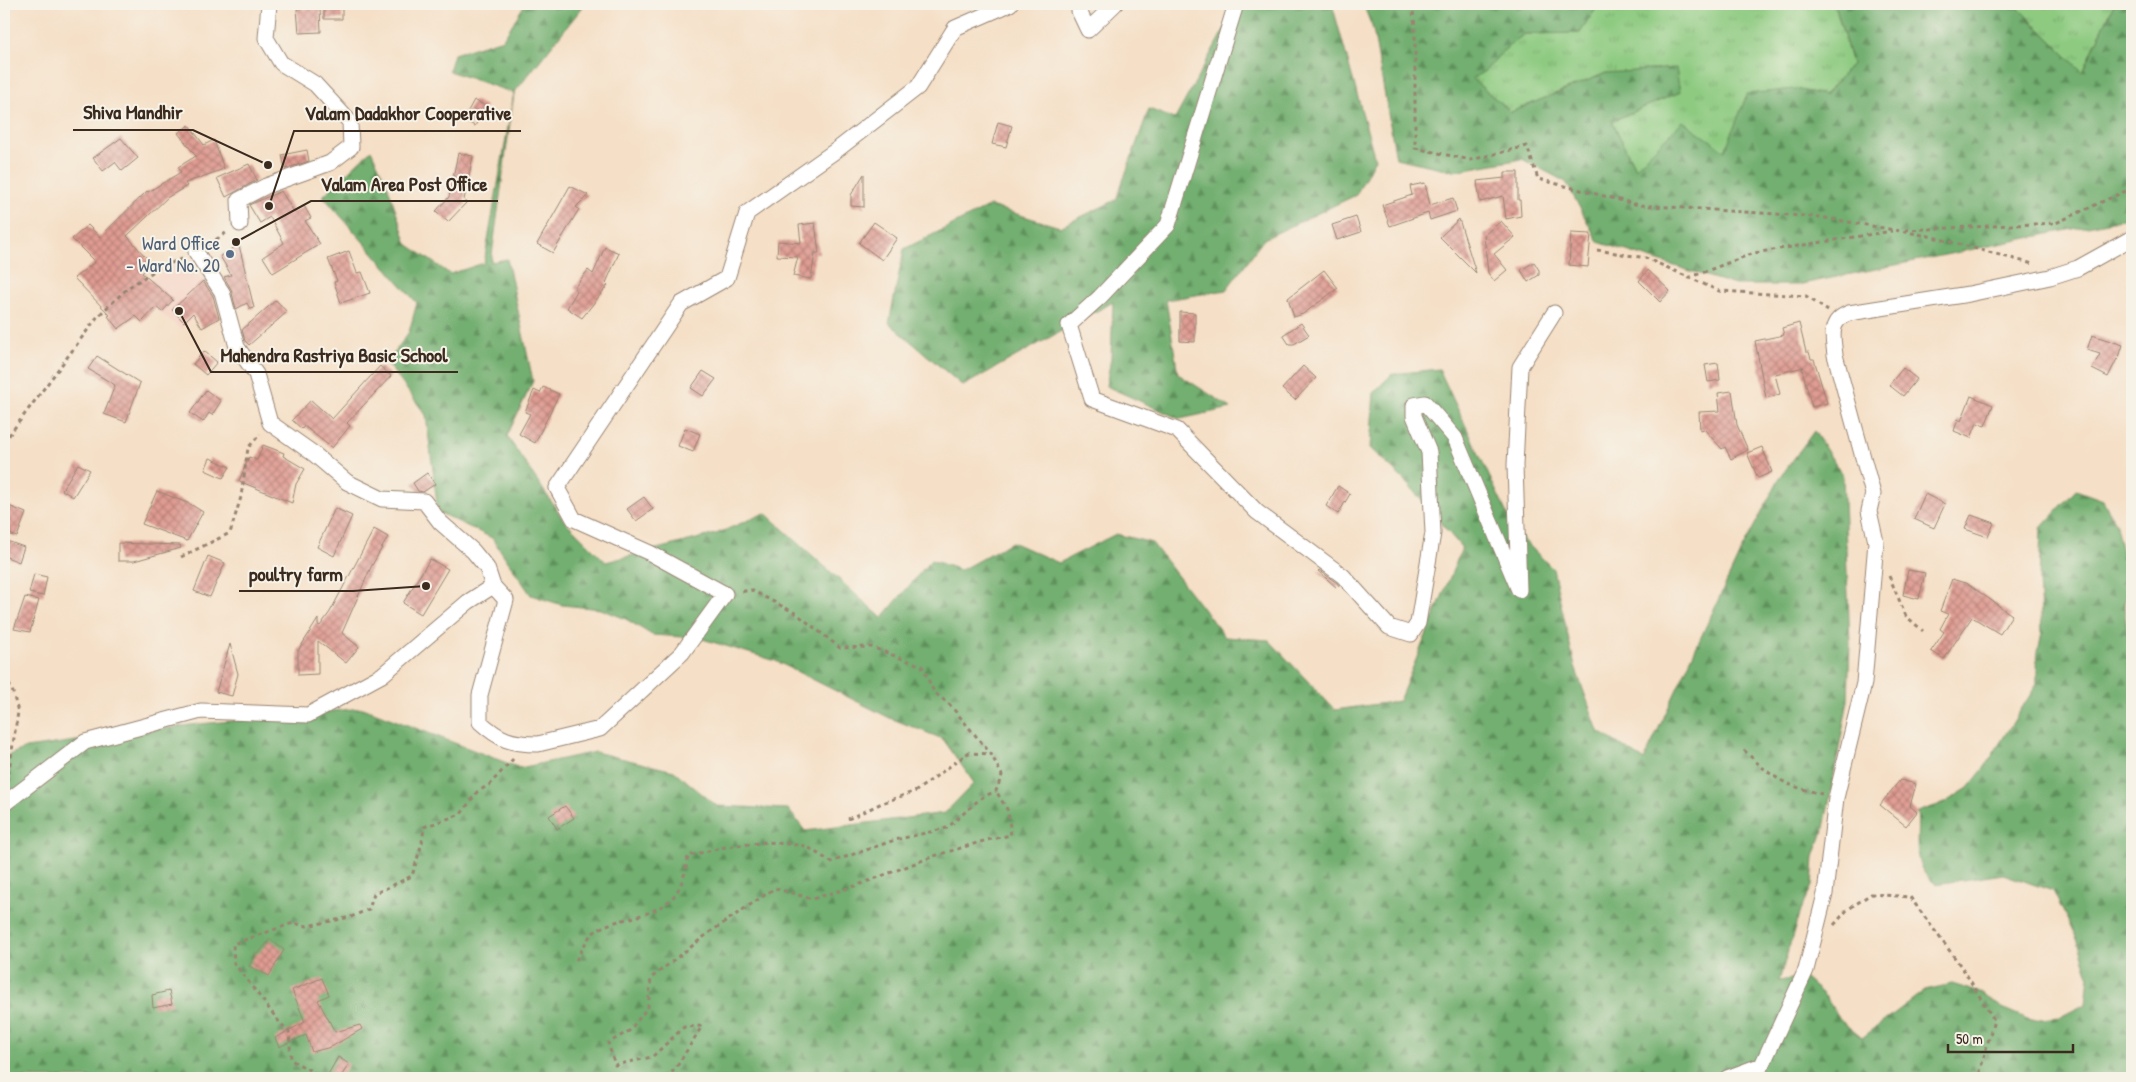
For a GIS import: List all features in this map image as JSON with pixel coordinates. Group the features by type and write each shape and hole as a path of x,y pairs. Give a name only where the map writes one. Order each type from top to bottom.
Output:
{"street":[{"path":"240,224 239,200 266,186 330,163 352,147 350,122 315,84 281,63 266,38 270,4"},
{"path":"196,252 222,292 237,347 256,374 270,424 314,454 346,482 382,499 424,501 440,522 473,551 487,568 493,586 506,600 480,695 480,722 498,738 527,744 538,744 600,730 682,653 725,594 650,553 574,519 557,488 681,304 727,278 747,213 838,149 918,87 955,28 1010,4"},
{"path":"1081,4 1079,10 1088,30 1115,4"},
{"path":"1236,4 1168,225 1100,297 1069,325 1092,399 1177,430 1257,512 1343,576 1389,627 1410,634 1418,623 1434,533 1429,452 1414,416 1414,405 1425,403 1455,438 1519,590 1515,465 1520,367 1554,313"},
{"path":"1727,1078 1762,1065 1806,970 1825,894 1836,798 1864,683 1876,542 1869,511 1873,494 1835,355 1833,329 1838,319 1849,313 1969,294 2050,277 2078,268 2132,238"},
{"path":"4,804 85,742 201,711 308,715 382,675 468,602 493,586"}],"path":[{"path":"1412,4 1415,26 1415,148 1471,160 1527,146 1538,179 1639,205 1820,217 1929,236 2038,265"},
{"path":"1688,278 1754,253 1896,230 2056,223 2132,188"},
{"path":"4,442 98,316 129,287 159,268 196,252 240,224"},
{"path":"1597,250 1646,258 1719,291 1806,296 1838,319"},
{"path":"181,557 230,533 241,497 248,448 270,424"},
{"path":"1888,572 1906,616 1923,631"},
{"path":"576,960 592,934 598,930 611,923 647,914 669,904 685,878 688,856 726,847 768,842 806,846 831,862 895,840 947,828 981,798 996,791 1002,775 991,754 950,704 934,692 922,666 871,647 840,648 797,614 751,590 725,594"},
{"path":"4,677 12,689 18,712 4,804"},
{"path":"324,1078 291,1060 289,1031 280,1023 234,963 233,944 293,923 307,926 351,917 369,909 374,894 412,876 422,843 424,827 461,814 477,792 489,785 527,744"},
{"path":"1744,750 1768,774 1788,785 1836,798"},
{"path":"848,819 882,803 916,792 968,753 991,754"},
{"path":"666,1078 676,1068 702,1026 684,1027 652,1057 615,1065 608,1043 629,1032 648,1007 651,978 710,932 775,888 812,899 858,885 934,856 1011,835 1008,811 996,791"},
{"path":"1828,931 1847,910 1871,894 1910,897 1963,970 1994,1020 1980,1071 1982,1078"}],"shaded area":[{"path":"180,261 220,293 181,329 132,291"}],"green space":[{"path":"525,4 585,4 514,93 449,71 454,54 503,39"},
{"path":"1238,4 1332,4 1375,159 1356,195 1264,239 1226,290 1166,300 1178,374 1231,408 1180,419 1106,386 1111,358 1113,302 963,386 889,323 904,249 990,206 1060,227 1116,200 1149,109 1175,119"},
{"path":"1363,4 1599,4 1580,33 1524,34 1503,51 1486,70 1472,79 1511,112 1606,73 1676,68 1680,92 1612,121 1635,168 1683,121 1725,151 1747,94 1794,89 1825,95 1852,64 1835,4 1937,4 1945,8 1946,4 2014,4 2083,72 2114,4 2132,4 2132,217 1797,285 1735,285 1598,242 1566,182 1522,159 1454,171 1396,158 1373,29"},
{"path":"1599,4 1835,4 1852,64 1825,95 1794,89 1725,151 1635,168 1612,121 1680,92 1606,73 1511,112 1472,79 1486,70 1503,51 1524,34 1580,33"},
{"path":"2014,4 2114,4 2083,72"},
{"path":"514,93 491,262 507,259 533,381 507,436 563,519 606,562 716,534 765,513 882,618 931,560 961,570 1012,542 1059,563 1116,534 1152,543 1225,637 1269,640 1335,710 1399,701 1462,548 1403,479 1370,448 1374,392 1392,374 1439,369 1515,531 1553,569 1575,667 1598,731 1644,760 1740,553 1779,479 1814,431 1843,476 1850,643 1848,701 1824,828 1814,857 1812,886 1800,911 1779,981 1804,977 1825,996 1840,1020 1862,1038 1925,990 1952,984 1981,993 2004,1009 2030,1020 2060,1017 2086,1004 2089,976 2078,941 2053,891 2003,874 1936,884 1922,869 1919,861 1917,812 1944,803 1968,788 1985,767 2037,684 2037,657 2042,632 2039,581 2041,528 2076,490 2103,500 2116,525 2128,580 2124,606 2132,671 2132,1078 4,1078 4,757 26,748 190,725 363,708 520,768 595,752 674,771 717,806 788,809 805,831 945,813 974,783 943,739 890,718 776,661 699,638 652,635 626,619 601,609 562,605 531,595 492,538 438,512 426,415 387,363 409,332 417,303 323,196 371,150 387,184 407,244 450,274 484,263"}],"building":[{"path":"324,6 342,6 342,19 324,19"},
{"path":"320,7 321,32 299,33 297,9"},
{"path":"474,100 486,106 475,126 463,120"},
{"path":"998,122 1012,126 1006,147 992,144"},
{"path":"189,125 204,145 214,140 224,169 185,183 187,186 168,197 127,236 152,264 142,273 173,300 162,312 156,307 142,322 136,316 118,329 108,316 110,315 74,278 95,262 72,239 88,225 100,237 147,191 181,172 178,167 196,156 178,133"},
{"path":"121,138 138,158 122,171 115,162 103,171 93,158"},
{"path":"307,150 309,161 285,169 282,155"},
{"path":"458,153 473,156 464,200 466,203 448,222 436,211 449,197"},
{"path":"249,164 257,180 226,197 217,178"},
{"path":"1505,172 1518,172 1518,200 1520,200 1521,216 1506,219 1503,196 1480,202 1477,181 1505,178"},
{"path":"864,174 864,207 851,206 851,195"},
{"path":"1425,183 1430,205 1453,198 1457,211 1430,220 1428,213 1390,226 1382,205 1412,195 1410,186"},
{"path":"570,186 588,195 576,207 579,209 553,253 537,244"},
{"path":"281,191 294,212 304,206 311,218 305,221 320,244 273,273 263,257 284,243 270,217 260,223 249,205"},
{"path":"1356,217 1361,232 1337,240 1332,225"},
{"path":"1459,219 1476,273 1440,237"},
{"path":"1501,221 1515,237 1494,254 1507,270 1494,281 1488,273 1484,235"},
{"path":"874,222 897,238 882,260 859,243"},
{"path":"815,223 819,253 815,253 811,279 793,276 798,257 777,256 778,241 801,243 799,225"},
{"path":"1571,233 1591,234 1588,267 1569,265"},
{"path":"239,245 254,308 250,309 247,303 236,309 231,289 224,277 231,275 220,256"},
{"path":"605,247 619,253 606,283 608,285 582,318 567,308 577,291 574,288 588,270 593,274"},
{"path":"349,251 357,273 362,272 370,293 341,303 334,282 337,281 328,259"},
{"path":"1534,262 1539,270 1539,275 1528,282 1521,270"},
{"path":"1324,270 1338,288 1303,314 1294,317 1288,298"},
{"path":"1648,270 1670,291 1660,302 1639,281"},
{"path":"203,281 213,296 219,318 202,328 193,313 184,322 172,310"},
{"path":"276,300 287,312 249,345 245,341 242,330"},
{"path":"1180,312 1195,313 1195,342 1180,341"},
{"path":"1301,323 1309,335 1294,344 1289,344 1283,335"},
{"path":"1799,323 1806,352 1809,352 1811,359 1814,359 1827,403 1812,407 1802,369 1804,367 1775,374 1780,394 1766,398 1755,341 1784,335 1782,328"},
{"path":"2092,335 2123,345 2118,360 2108,377 2092,369 2100,354 2087,350"},
{"path":"204,351 217,362 206,375 193,364"},
{"path":"97,356 140,383 126,422 104,414 115,385 88,369"},
{"path":"1718,363 1720,380 1708,382 1705,365"},
{"path":"380,366 391,376 347,423 350,426 332,448 304,426 302,429 292,420 311,400 332,419"},
{"path":"1303,366 1316,378 1295,400 1282,389"},
{"path":"1903,368 1917,379 1903,396 1889,385"},
{"path":"703,371 716,379 703,396 691,388"},
{"path":"543,387 559,394 535,443 519,434 530,414 525,412 534,390 540,393"},
{"path":"206,390 221,401 212,415 209,413 203,422 190,413"},
{"path":"1732,391 1737,425 1748,450 1731,459 1725,447 1722,449 1704,429 1700,430 1699,412 1720,411 1718,393"},
{"path":"1971,396 1993,405 1985,426 1977,423 1971,438 1954,431 1958,419 1961,421"},
{"path":"685,428 700,434 693,452 678,446"},
{"path":"263,445 284,453 283,456 305,469 296,484 292,503 239,481 249,457 257,460"},
{"path":"1762,447 1772,472 1758,478 1747,453"},
{"path":"210,458 230,467 223,478 205,470"},
{"path":"78,464 90,470 73,497 62,490"},
{"path":"427,473 435,484 423,492 418,491 413,483"},
{"path":"1338,486 1350,494 1338,514 1326,506"},
{"path":"157,491 190,504 203,512 187,541 142,524"},
{"path":"1925,494 1945,504 1934,528 1914,519"},
{"path":"644,497 653,509 636,521 627,509"},
{"path":"4,504 26,513 17,537 4,532"},
{"path":"335,508 352,516 334,556 317,547"},
{"path":"1971,515 1994,523 1988,537 1965,529"},
{"path":"374,529 388,537 371,567 342,633 359,647 346,663 318,641 318,674 298,675 298,651 318,619 318,625 320,626 330,612"},
{"path":"4,540 24,547 19,562 4,556"},
{"path":"118,543 180,545 181,548 134,561 118,561"},
{"path":"208,556 225,563 210,597 194,591"},
{"path":"430,559 448,569 421,614 403,603"},
{"path":"1319,570 1337,583 1339,586 1337,588"},
{"path":"1908,570 1925,573 1919,599 1903,595"},
{"path":"34,574 47,577 43,596 29,593"},
{"path":"1952,579 1968,584 2012,615 2000,634 1972,617 1944,659 1931,651 1944,632 1940,629 1948,614 1940,611"},
{"path":"25,597 39,600 30,632 14,629"},
{"path":"230,644 238,674 232,696 216,692"},
{"path":"1900,780 1916,784 1910,806 1917,812 1906,826 1880,805"},
{"path":"565,806 574,818 557,829 549,816"},
{"path":"270,939 284,950 269,976 249,966 256,953 258,954"},
{"path":"322,978 329,995 318,1000 335,1032 360,1025 362,1029 331,1047 312,1052 306,1035 279,1047 275,1038 305,1022 292,990"},
{"path":"169,991 172,1004 153,1008 152,995"},
{"path":"338,1057 349,1064 340,1078 326,1078"}],"place":[{"name":"Shiva Mandhir","path":"268,165"},
{"name":"Valam Dadakhor Cooperative","path":"269,206"},
{"name":"Valam Area Post Office","path":"236,242"},
{"name":"Ward Office - Ward No. 20","path":"230,254"},
{"name":"Mahendra Rastriya Basic School","path":"179,311"},
{"name":"poultry farm","path":"426,586"}]}
